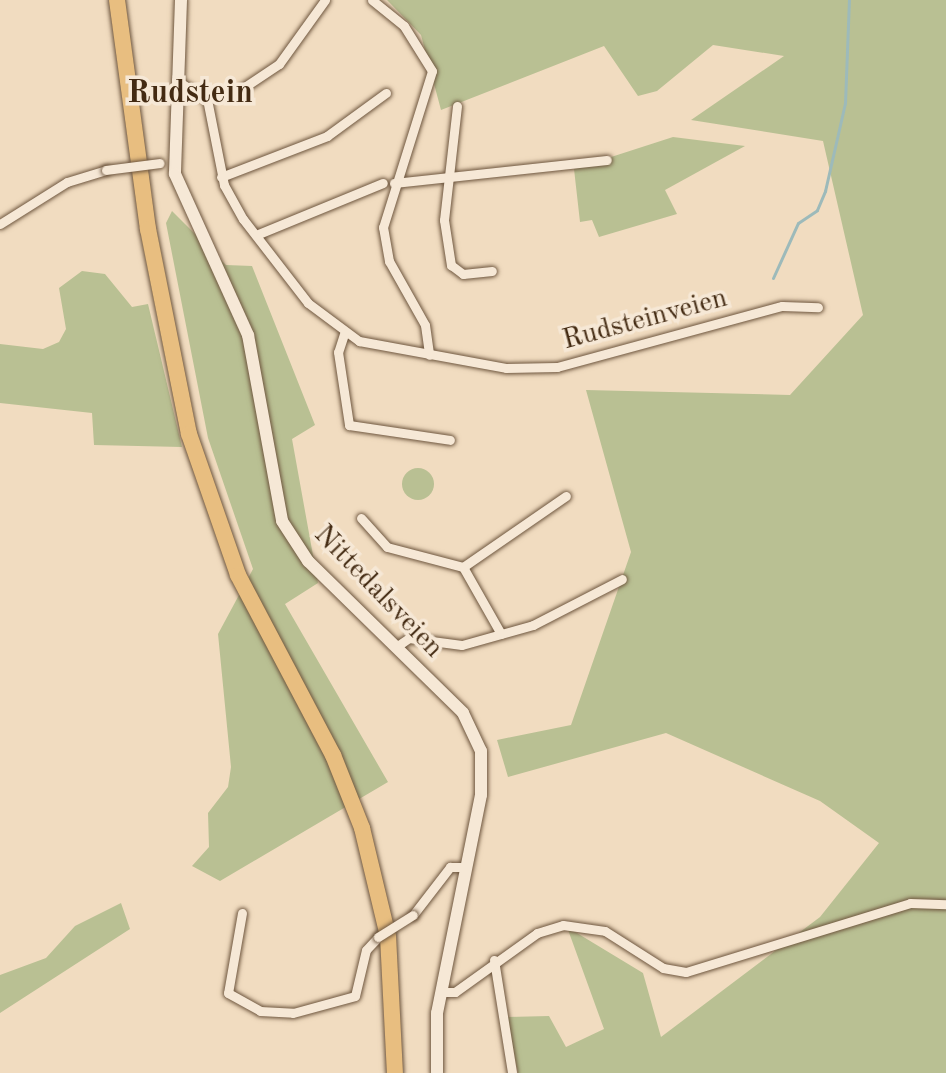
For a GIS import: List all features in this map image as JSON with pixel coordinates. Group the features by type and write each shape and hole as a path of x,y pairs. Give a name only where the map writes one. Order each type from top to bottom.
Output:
{"highway":[{"path":"117,0 148,229 189,434 228,552 362,828 388,936 395,1073"},
{"path":"124,0 152,204 196,433 235,549 340,752 369,826 397,943 403,1073"}],"main road":[{"name":"Nittedalsveien","path":"181,0 167,162 186,211 248,335 282,521 308,561 463,713 479,743 482,785 441,992 437,1073"}],"street":[{"path":"234,94 279,64 325,0"},
{"path":"372,0 404,26 432,71 430,95 384,210 385,253 425,325 429,355"},
{"name":"Rudsteinveien","path":"176,80 207,99 221,177 256,235 308,303 344,334 429,355 557,367 782,306 818,307"},
{"path":"221,177 327,136 386,93"},
{"path":"457,106 446,178 451,265 456,273 492,271"},
{"path":"394,183 607,160"},
{"path":"0,224 74,179 106,170 167,162"},
{"path":"256,235 383,183"},
{"path":"344,334 338,352 349,425 450,440"},
{"path":"463,567 566,496"},
{"path":"361,518 387,547 463,567 501,634"},
{"path":"396,647 409,638 462,645 501,634 567,612 622,579"},
{"path":"242,913 228,993 260,1011 293,1013 355,996 366,950 378,937 413,915 450,867 466,867"},
{"path":"441,992 455,992 494,960 563,925 605,931 663,968 686,972 910,903 946,904"},
{"path":"494,960 512,1073"}],"green space":[{"path":"387,0 946,0 946,1073 518,1073 507,1017 549,1016 566,1047 604,1029 567,927 643,973 661,1037 820,917 879,843 820,801 666,733 508,777 497,740 571,725 631,552 586,390 790,395 863,315 823,141 691,120 784,56 713,45 657,91 638,96 604,46 441,110 421,35"},
{"path":"673,137 745,146 665,190 677,214 599,237 592,220 580,222 574,169"},
{"path":"172,211 226,265 252,266 315,425 292,439 318,583 285,604 388,782 220,881 192,866 209,847 208,813 228,787 231,767 218,634 253,569 208,438 166,223"},
{"path":"82,271 105,274 132,307 148,304 182,447 94,445 92,413 0,403 0,344 43,349 59,342 66,329 59,288"},
{"path":"418,468 429,473 434,484 429,495 418,500 407,495 402,484 407,473"},
{"path":"121,903 130,929 0,1013 0,975 46,958 75,926"}],"waterway":[{"path":"773,278 798,223 817,210 825,191 845,103 849,0"}],"district":[{"name":"Rudstein","path":"190,94"}]}
